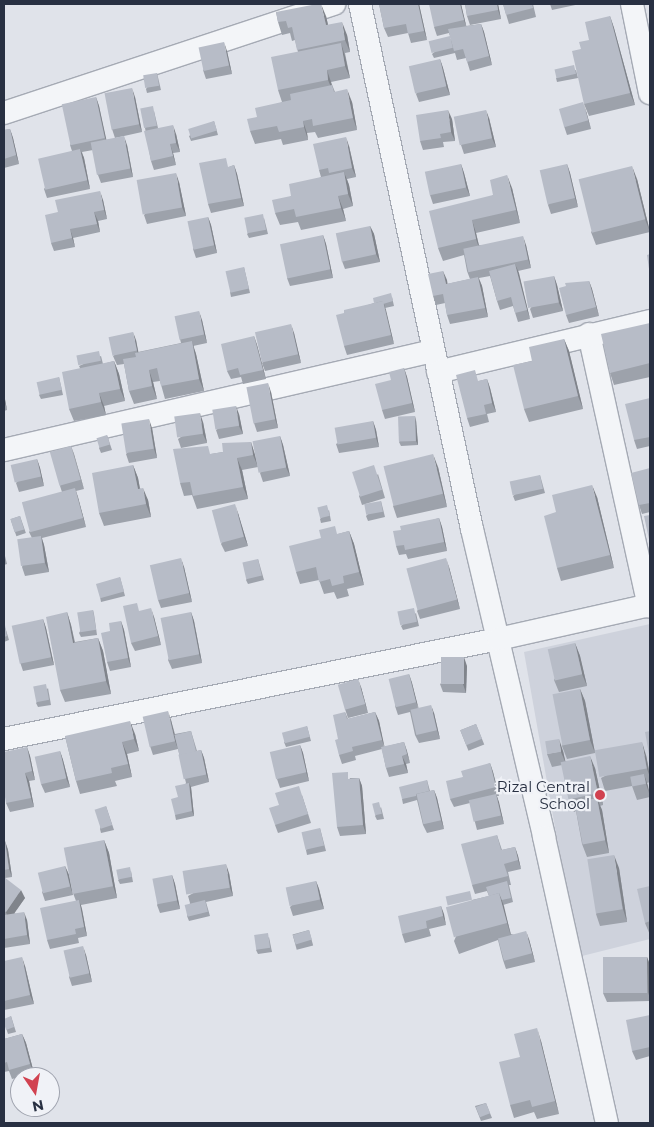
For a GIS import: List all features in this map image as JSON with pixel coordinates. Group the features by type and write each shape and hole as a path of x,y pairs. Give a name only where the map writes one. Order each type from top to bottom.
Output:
{"street":[{"path":"4,113 334,4"},
{"path":"360,4 436,362 607,1123"},
{"path":"632,4 650,93"},
{"path":"4,450 436,362 650,321"},
{"path":"4,739 498,640 650,606 589,334"}],"shaded area":[{"name":"Rizal Central School","path":"650,624 650,939 578,957 524,652"}],"building":[{"path":"321,4 326,25 342,22 345,40 297,50 292,27 288,28 286,21 278,22 276,12"},
{"path":"379,4 418,4 424,31 408,34 406,24 384,28"},
{"path":"429,4 460,4 464,20 434,27"},
{"path":"465,4 497,4 498,10 467,16"},
{"path":"503,4 532,4 533,8 506,15"},
{"path":"610,16 630,93 584,104 572,51 581,49 579,42 589,40 585,22"},
{"path":"481,24 489,56 467,62 463,49 454,51 448,29"},
{"path":"450,36 453,48 432,53 429,41"},
{"path":"224,42 229,65 204,71 199,47"},
{"path":"341,43 345,66 327,70 328,80 278,90 271,57"},
{"path":"440,59 446,86 415,93 409,66"},
{"path":"574,65 576,74 557,78 555,69"},
{"path":"157,73 159,86 145,88 143,75"},
{"path":"332,85 334,92 347,89 353,118 313,126 312,119 303,121 304,127 279,132 277,126 250,131 247,119 257,117 255,108 291,100 290,94"},
{"path":"132,88 139,124 112,130 105,93"},
{"path":"96,97 105,138 70,145 62,104"},
{"path":"583,102 588,120 564,127 559,109"},
{"path":"153,106 157,126 144,128 140,108"},
{"path":"448,110 451,132 440,134 441,138 420,141 416,115"},
{"path":"486,110 492,138 460,145 454,117"},
{"path":"214,121 217,131 191,138 188,129"},
{"path":"173,125 176,143 170,144 173,156 151,161 144,131"},
{"path":"10,129 16,155 4,159 4,130"},
{"path":"124,136 130,168 97,175 91,142"},
{"path":"346,137 352,168 329,173 328,168 319,170 313,144"},
{"path":"80,149 87,180 45,190 38,159"},
{"path":"226,158 228,167 234,165 241,198 208,204 199,163"},
{"path":"461,164 466,187 430,195 425,172"},
{"path":"567,164 575,198 548,204 540,170"},
{"path":"632,166 645,219 592,233 579,179"},
{"path":"344,172 348,194 338,196 341,208 296,217 294,209 275,213 272,200 291,196 289,184"},
{"path":"176,173 182,207 143,214 137,180"},
{"path":"507,175 516,210 472,220 476,239 438,248 429,211 493,195 490,180"},
{"path":"100,191 104,210 94,212 97,224 70,229 72,238 51,243 45,215 58,212 55,200"},
{"path":"263,214 266,230 247,233 244,218"},
{"path":"208,217 214,245 193,250 187,221"},
{"path":"370,226 376,254 342,262 336,233"},
{"path":"323,235 330,269 287,278 280,244"},
{"path":"523,236 528,259 468,272 463,249"},
{"path":"650,254 650,276 647,255"},
{"path":"515,264 527,310 515,313 511,297 497,301 489,271"},
{"path":"244,267 249,288 230,293 225,271"},
{"path":"443,271 446,284 478,277 485,308 447,315 443,294 433,296 428,274"},
{"path":"554,276 559,303 528,308 523,281"},
{"path":"589,281 596,307 566,315 559,288 566,286 565,283"},
{"path":"391,293 393,301 383,304 383,301 374,303 373,298"},
{"path":"383,301 391,335 344,346 336,315 344,313 344,310"},
{"path":"199,311 204,334 180,340 175,316"},
{"path":"650,323 650,363 610,373 601,334"},
{"path":"291,324 298,354 262,363 255,332"},
{"path":"133,332 137,351 112,356 109,337"},
{"path":"254,336 263,370 240,375 238,368 227,371 221,344"},
{"path":"564,339 578,396 524,409 513,365 532,361 529,347"},
{"path":"192,341 199,379 161,386 157,368 149,370 152,386 129,391 123,359 136,357 135,353"},
{"path":"99,351 101,361 78,365 76,355"},
{"path":"114,361 120,389 99,393 101,402 69,409 62,372"},
{"path":"404,368 412,403 382,410 375,384 391,380 389,372"},
{"path":"475,370 478,381 487,379 492,403 484,405 486,414 467,418 456,375"},
{"path":"59,377 62,390 40,395 37,382"},
{"path":"268,383 275,419 253,424 246,387"},
{"path":"650,398 650,437 634,440 625,404"},
{"path":"236,406 239,426 215,430 212,410"},
{"path":"200,413 203,434 177,437 174,417"},
{"path":"415,416 416,441 399,442 398,417"},
{"path":"149,419 154,449 126,453 121,423"},
{"path":"373,421 376,438 338,445 335,428"},
{"path":"107,435 110,445 99,448 96,438"},
{"path":"280,436 286,467 259,473 253,441"},
{"path":"251,442 253,455 237,458 243,487 193,496 190,482 180,483 173,449 208,446 210,454 223,452 222,443"},
{"path":"71,446 81,480 59,486 50,452"},
{"path":"433,454 443,494 393,506 384,466"},
{"path":"37,459 41,477 15,483 11,465"},
{"path":"133,465 138,489 143,488 146,504 99,513 92,473"},
{"path":"374,465 382,490 360,497 352,472"},
{"path":"650,468 650,503 639,505 631,473"},
{"path":"540,475 543,489 513,495 510,481"},
{"path":"592,485 610,555 557,568 544,516 556,512 552,495"},
{"path":"75,488 83,518 30,532 22,502"},
{"path":"381,501 383,512 366,515 364,504"},
{"path":"235,504 244,537 221,543 212,510"},
{"path":"327,505 330,516 320,518 317,508"},
{"path":"650,515 650,544 644,516"},
{"path":"20,516 24,529 15,532 10,519"},
{"path":"439,518 444,542 405,550 404,545 396,546 393,531 401,530 400,526"},
{"path":"335,526 337,534 349,531 359,572 343,576 344,583 332,586 330,579 319,582 316,567 296,572 289,546 321,538 319,530"},
{"path":"41,536 45,563 21,566 17,539"},
{"path":"181,558 189,593 158,600 150,565"},
{"path":"446,558 457,600 418,610 406,569"},
{"path":"258,559 262,576 246,579 242,563"},
{"path":"120,577 124,591 100,598 96,584"},
{"path":"137,603 139,611 151,608 158,636 131,643 123,606"},
{"path":"414,608 417,622 400,625 397,612"},
{"path":"93,610 96,630 80,632 77,613"},
{"path":"67,612 73,643 98,638 106,681 60,690 46,617"},
{"path":"191,612 199,654 169,660 161,618"},
{"path":"43,619 51,657 20,664 12,626"},
{"path":"121,621 128,658 107,662 101,633 110,631 109,623"},
{"path":"4,625 7,636 4,637"},
{"path":"575,643 582,674 555,680 548,649"},
{"path":"441,657 464,657 464,684 441,684"},
{"path":"409,674 416,702 396,707 389,679"},
{"path":"358,679 365,704 345,710 338,685"},
{"path":"46,684 49,700 36,702 33,686"},
{"path":"580,689 590,740 562,745 553,694"},
{"path":"431,705 437,730 416,735 411,710"},
{"path":"168,711 175,741 150,747 143,717"},
{"path":"345,712 347,719 375,712 382,740 352,747 353,751 339,755 335,740 338,739 333,715"},
{"path":"130,721 134,739 122,742 128,764 111,768 112,773 76,781 65,736"},
{"path":"476,724 482,739 466,745 460,730"},
{"path":"307,726 310,737 285,743 282,733"},
{"path":"191,731 196,751 180,755 175,735"},
{"path":"650,731 650,760 645,732"},
{"path":"559,739 561,752 547,754 545,741"},
{"path":"404,742 407,754 402,756 404,764 386,768 381,747"},
{"path":"642,742 647,769 599,777 595,750"},
{"path":"300,745 306,772 276,779 270,752"},
{"path":"27,747 32,771 25,773 31,798 6,803 4,791 4,752"},
{"path":"201,750 206,774 184,779 179,755"},
{"path":"60,751 66,778 41,784 35,757"},
{"path":"590,756 598,793 569,799 561,762"},
{"path":"490,763 496,787 450,799 446,781 463,777 461,771"},
{"path":"348,772 348,779 359,778 363,825 337,827 332,773"},
{"path":"644,774 646,784 632,786 630,777"},
{"path":"427,780 429,791 402,799 399,787"},
{"path":"189,783 192,811 175,815 171,799 178,797 175,786"},
{"path":"299,786 308,814 275,825 269,808 279,805 275,793"},
{"path":"434,790 441,820 423,824 416,794"},
{"path":"496,794 501,815 474,822 469,800"},
{"path":"597,798 605,840 583,845 574,802"},
{"path":"379,802 382,814 375,815 372,804"},
{"path":"106,806 112,825 101,829 95,810"},
{"path":"320,828 324,846 306,850 301,832"},
{"path":"497,835 501,850 515,847 518,860 504,864 508,876 472,885 461,844"},
{"path":"104,840 113,886 73,894 64,848"},
{"path":"4,841 9,869 4,870"},
{"path":"614,855 623,909 596,914 587,859"},
{"path":"226,864 230,888 186,895 183,871"},
{"path":"65,866 70,886 43,893 38,873"},
{"path":"130,867 132,877 118,879 116,870"},
{"path":"172,875 177,901 157,904 152,879"},
{"path":"4,877 21,890 6,912 4,911"},
{"path":"316,881 320,900 290,906 286,887"},
{"path":"507,881 511,898 502,900 499,893 489,896 486,887"},
{"path":"650,886 650,921 645,923 637,889"},
{"path":"470,891 472,900 448,905 446,897"},
{"path":"499,893 507,923 454,937 446,907"},
{"path":"79,900 84,927 75,929 76,934 47,940 40,908"},
{"path":"205,900 208,912 188,917 185,905"},
{"path":"441,906 443,916 426,921 427,928 402,934 398,916"},
{"path":"24,912 27,935 4,939 4,915"},
{"path":"309,930 312,940 296,945 293,935"},
{"path":"526,931 532,953 504,961 498,939"},
{"path":"268,933 270,948 256,950 254,935"},
{"path":"83,946 89,973 70,978 64,950"},
{"path":"22,957 30,995 4,1001 4,961"},
{"path":"603,957 647,957 647,993 603,993"},
{"path":"650,1015 650,1047 632,1051 626,1020"},
{"path":"11,1016 14,1027 6,1030 4,1019"},
{"path":"537,1028 555,1101 532,1107 530,1100 510,1105 499,1062 520,1057 514,1034"},
{"path":"22,1034 30,1064 10,1067 9,1070 7,1062 4,1063 4,1039"},
{"path":"486,1103 490,1113 480,1117 476,1107"}],"place":[{"name":"Rizal Central School","path":"600,795"}]}
